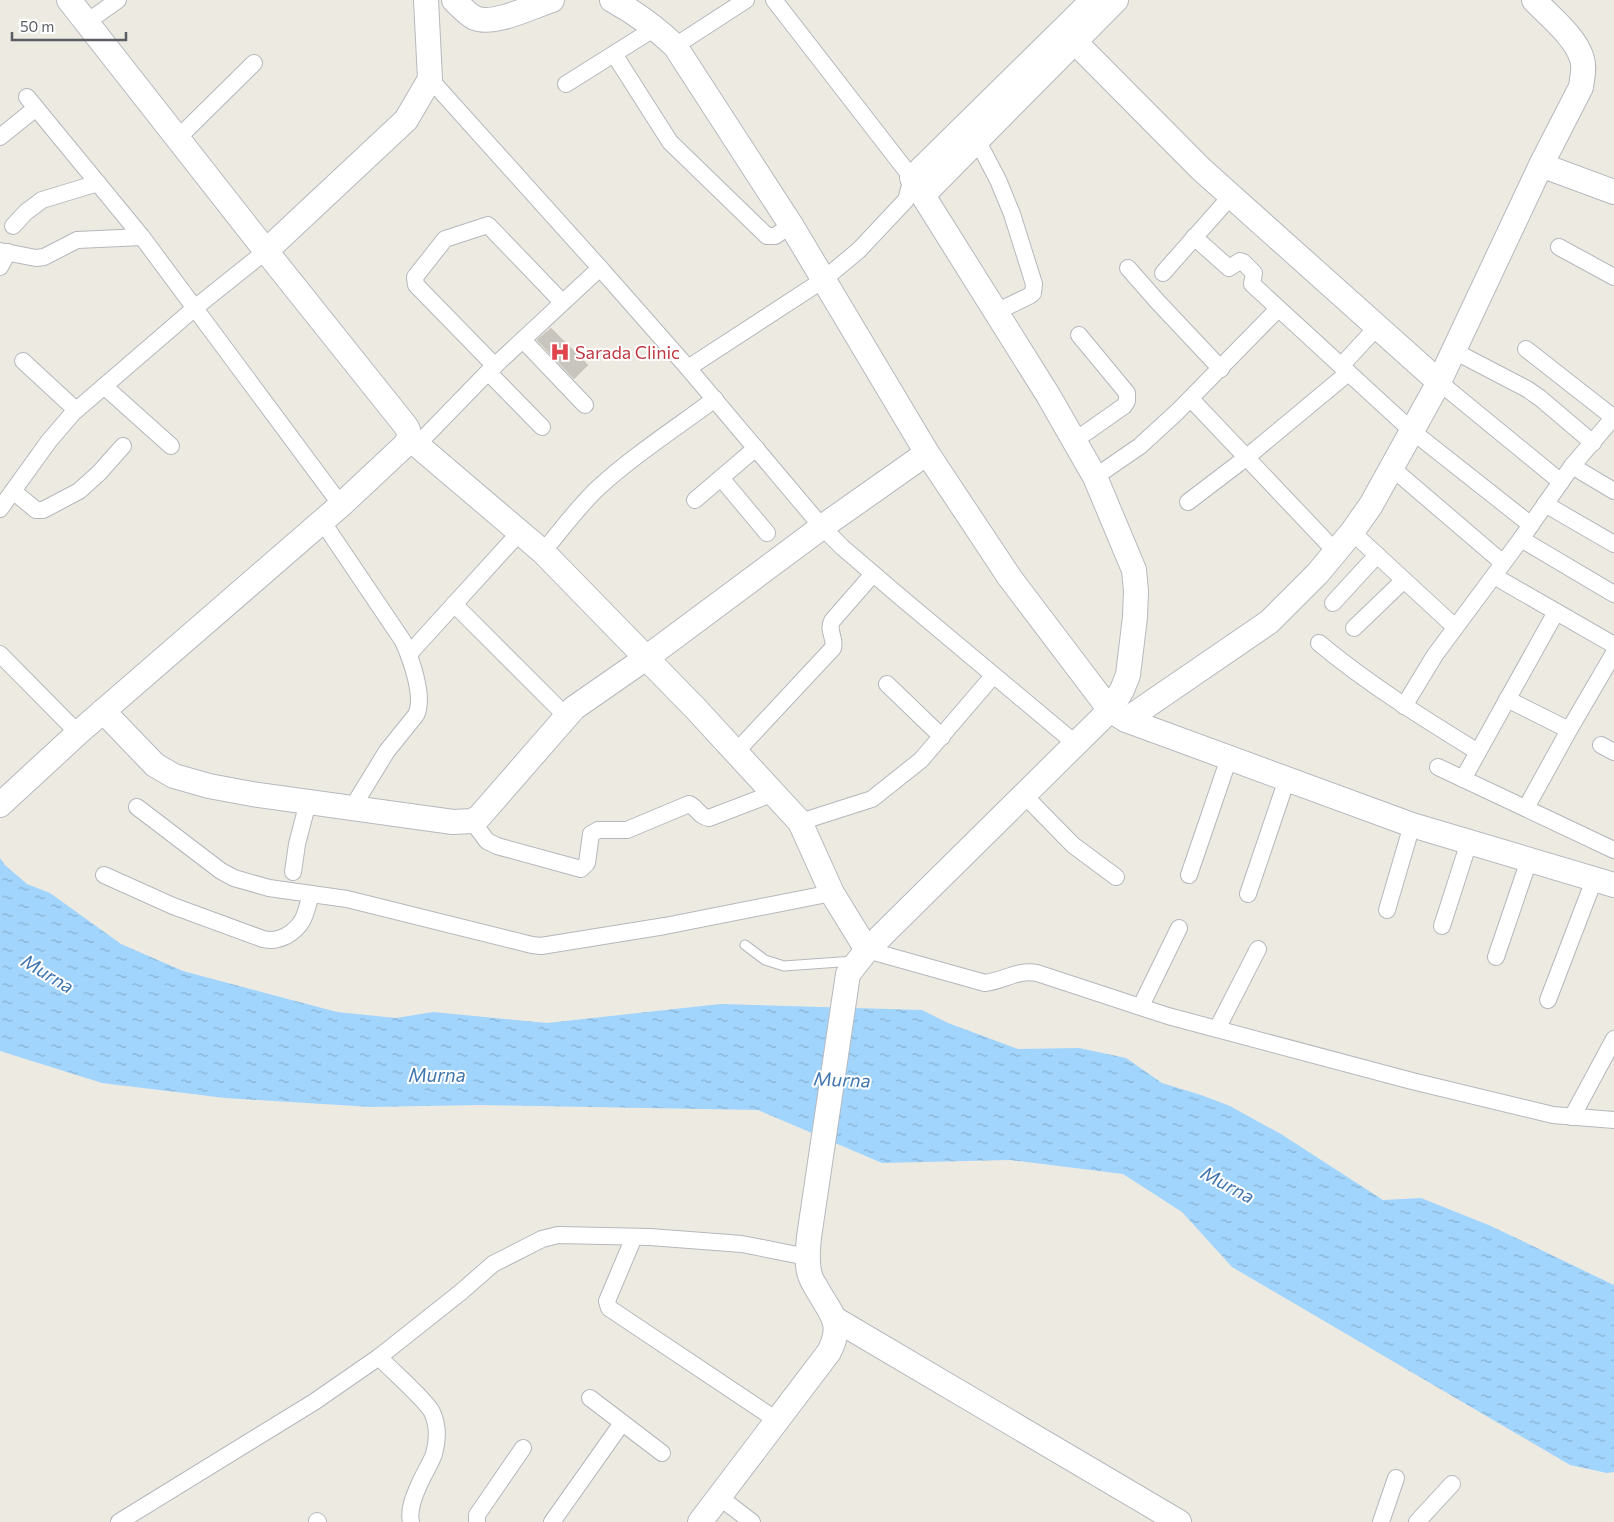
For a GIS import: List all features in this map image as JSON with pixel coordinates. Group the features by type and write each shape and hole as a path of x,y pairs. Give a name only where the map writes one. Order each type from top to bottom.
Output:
{"street":[{"path":"69,0 410,431 413,441 543,552 736,752 800,822 832,893 858,962 816,1190 807,1257 810,1276 835,1319 837,1331 835,1342 700,1522"},
{"path":"86,22 118,0"},
{"path":"0,509 60,427 76,410 196,307 266,251 406,120 430,79 426,0"},
{"path":"454,0 474,17 483,20 495,19 552,0"},
{"path":"613,0 655,28 675,46 790,225 927,453 1010,578 1118,715 1412,825 1604,882 1548,1000"},
{"path":"675,46 746,0"},
{"path":"688,368 823,280 859,250 1093,0"},
{"path":"914,191 977,140 1116,0"},
{"path":"858,962 1076,744 1118,715 1269,622 1318,573 1352,532 1371,505 1439,382 1541,165 1581,87 1582,59 1575,46 1564,30 1534,0"},
{"path":"782,3 996,312 1048,395 1095,477 1134,570 1136,591 1135,617 1128,675 1122,690 1118,715"},
{"path":"566,84 655,28"},
{"path":"1075,42 1201,169 1439,382 1561,482"},
{"path":"614,54 661,130 684,156 767,236 775,236 790,225"},
{"path":"178,138 254,64"},
{"path":"430,79 688,368 822,527 873,574 1076,744"},
{"path":"0,137 32,102 142,237 196,307 341,505"},
{"path":"977,140 998,180 1012,214 1034,284 1033,292 1029,296 996,312"},
{"path":"1541,165 1614,192"},
{"path":"12,226 42,200 98,183"},
{"path":"1163,273 1231,196"},
{"path":"542,428 414,281 415,277 445,239 483,225 488,225 562,302"},
{"path":"0,267 4,251 36,258 44,257 77,240 142,237"},
{"path":"1194,237 1229,268 1240,261 1243,262 1254,274 1252,284 1344,370 1412,430 1530,525"},
{"path":"1559,247 1614,277"},
{"path":"6,799 78,732 341,505 404,446 413,441 600,268"},
{"path":"1128,268 1221,369"},
{"path":"1095,477 1140,446 1191,399 1278,309"},
{"path":"1188,502 1247,458 1344,370 1377,327"},
{"path":"1074,441 1124,406 1128,396 1128,392 1079,335"},
{"path":"523,340 585,405"},
{"path":"1404,706 1435,655 1455,627 1521,539 1572,466 1603,438 1614,417 1526,349"},
{"path":"1454,351 1527,389 1603,438"},
{"path":"23,361 76,410"},
{"path":"104,386 171,446"},
{"path":"1191,399 1336,552"},
{"path":"543,552 577,510 598,488 715,400"},
{"path":"13,491 36,510 43,510 79,491 99,473 122,446"},
{"path":"695,500 756,448"},
{"path":"103,711 155,765 174,776 209,786 252,794 453,822 472,821 479,817 574,708 646,658 822,527 927,453"},
{"path":"1572,466 1614,491"},
{"path":"1392,468 1498,570 1556,612 1614,645"},
{"path":"722,478 767,533"},
{"path":"1545,504 1614,544"},
{"path":"322,521 403,641 409,654 420,699 420,708 416,715 387,752 352,808"},
{"path":"1352,532 1455,627"},
{"path":"409,654 519,533"},
{"path":"1521,539 1614,594"},
{"path":"1333,603 1377,555"},
{"path":"736,752 830,652 834,644 829,630 832,621 873,574"},
{"path":"1354,628 1404,580"},
{"path":"454,604 566,716"},
{"path":"1463,779 1556,612"},
{"path":"1319,643 1404,706 1478,752"},
{"path":"0,654 78,732"},
{"path":"1526,808 1614,654"},
{"path":"800,822 872,799 921,760 993,676"},
{"path":"888,684 942,737"},
{"path":"1507,699 1569,730"},
{"path":"1189,875 1229,758"},
{"path":"1438,767 1614,850"},
{"path":"1248,894 1287,779"},
{"path":"472,821 487,841 497,846 581,869 587,863 591,834 594,831 627,830 689,804 702,816 709,818 774,793"},
{"path":"1024,795 1073,845 1116,876"},
{"path":"293,872 297,844 308,802"},
{"path":"138,807 221,871 234,878 261,886 347,899 532,945 541,946 665,926 832,893"},
{"path":"1388,910 1412,825"},
{"path":"1442,926 1469,842"},
{"path":"1496,957 1529,860"},
{"path":"104,875 172,906 263,939 271,940 279,940 300,926 303,922 311,894"},
{"path":"1141,1006 1179,928"},
{"path":"1217,1029 1258,949"},
{"path":"858,962 985,983 1020,972 1037,972 1217,1029 1412,1080 1553,1115 1614,1120"},
{"path":"1572,1117 1614,1039"},
{"path":"119,1522 314,1402 379,1357 493,1264 523,1247 542,1239 558,1235 634,1237 742,1244 807,1257"},
{"path":"634,1237 607,1301 609,1308 778,1420"},
{"path":"835,1319 1178,1522"},
{"path":"379,1357 431,1410 436,1424 437,1438 434,1454 418,1486 406,1520"},
{"path":"590,1398 662,1453"},
{"path":"552,1522 622,1423"},
{"path":"477,1522 477,1515 523,1448"},
{"path":"1381,1522 1396,1478"},
{"path":"1417,1522 1452,1484"},
{"path":"718,1496 752,1522"}],"lane":[{"path":"745,945 765,960 784,966 858,962"}],"water":[{"name":"Murna","path":"0,858 5,865 27,884 50,893 121,944 183,971 337,1012 396,1018 433,1012 547,1023 720,1004 922,1010 948,1023 1018,1049 1079,1048 1126,1058 1162,1083 1230,1106 1281,1134 1383,1200 1421,1198 1491,1226 1614,1285 1614,1472 1607,1473 1570,1465 1232,1267 1182,1212 1123,1174 1009,1160 882,1163 758,1110 480,1105 371,1107 225,1098 102,1083 0,1051"}],"building":[{"path":"551,328 588,365 574,379 537,340"}],"place":[{"name":"Sarada Clinic","path":"560,352"}]}
